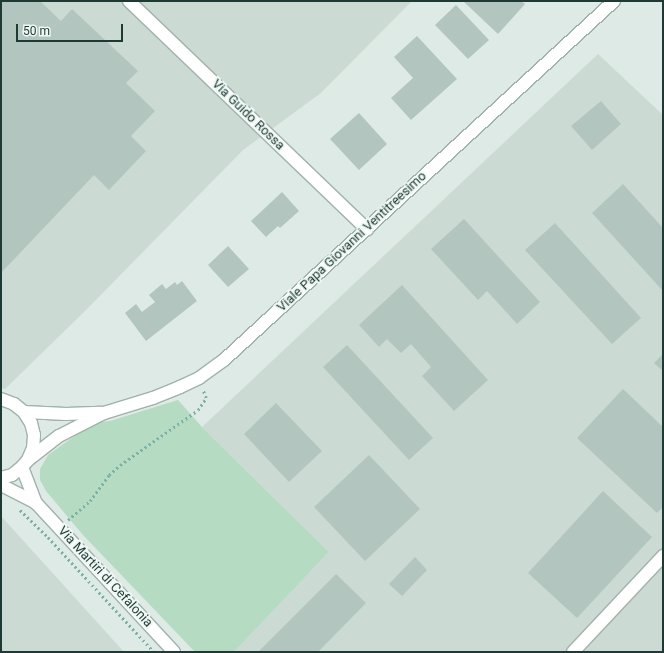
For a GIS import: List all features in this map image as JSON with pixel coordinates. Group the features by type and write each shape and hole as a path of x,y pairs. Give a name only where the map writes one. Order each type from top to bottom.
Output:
{"street":[{"name":"Via Guido Rossa","path":"129,1 367,229"},
{"name":"Viale Papa Giovanni Ventitreesimo","path":"1,478 12,475 59,436 104,412 153,398 199,378 224,360 614,1"},
{"path":"1,399 14,404 24,412 31,423 34,435 33,448 25,463"},
{"name":"Viale Papa Giovanni Ventitreesimo","path":"24,412 66,414 104,412"},
{"name":"Via Martiri di Cefalonia","path":"25,463 36,503"},
{"name":"Via Martiri di Cefalonia","path":"1,486 36,503 174,652"},
{"path":"573,652 663,556"}],"path":[{"path":"48,537 90,501 109,475 120,465 198,410 206,398 199,378"},
{"path":"15,507 48,537 154,652"}],"shaded area":[{"path":"1,1 412,1 321,93 243,150 86,310 5,389 1,388"},
{"path":"598,54 663,115 663,652 234,652 329,552 202,427"},
{"path":"1,516 124,652 1,652"}],"green space":[{"path":"178,400 202,427 329,552 234,652 195,652 83,535 46,491 40,480 40,469 48,455 83,430 99,422 110,421"}],"building":[{"path":"1,1 40,1 61,21 72,9 138,71 126,83 155,111 131,136 146,151 109,190 94,175 1,273"},
{"path":"463,1 521,1 525,4 498,34"},
{"path":"456,5 489,40 468,59 435,25"},
{"path":"417,36 457,79 411,120 391,98 413,78 394,57"},
{"path":"601,101 621,124 592,150 571,126"},
{"path":"359,113 387,144 359,170 330,139"},
{"path":"623,184 663,228 663,291 592,213"},
{"path":"282,192 299,211 280,228 278,226 266,237 251,221"},
{"path":"464,219 540,302 517,324 487,291 478,300 431,249"},
{"path":"555,223 641,318 612,344 525,250"},
{"path":"228,246 249,269 228,287 208,265"},
{"path":"182,281 197,301 146,341 125,313 136,304 142,312 155,302 149,295 162,284 166,289 175,282 177,285"},
{"path":"402,285 488,380 454,411 422,376 431,367 411,344 401,353 387,339 379,347 359,325"},
{"path":"347,345 433,438 409,460 323,367"},
{"path":"663,354 663,371 654,363"},
{"path":"623,389 663,427 663,507 657,513 577,438"},
{"path":"276,403 322,451 289,482 244,434"},
{"path":"369,455 420,509 365,561 314,507"},
{"path":"603,491 652,537 577,618 528,573"},
{"path":"415,557 427,570 402,596 389,584"},
{"path":"336,574 366,603 318,652 258,652"}]}
